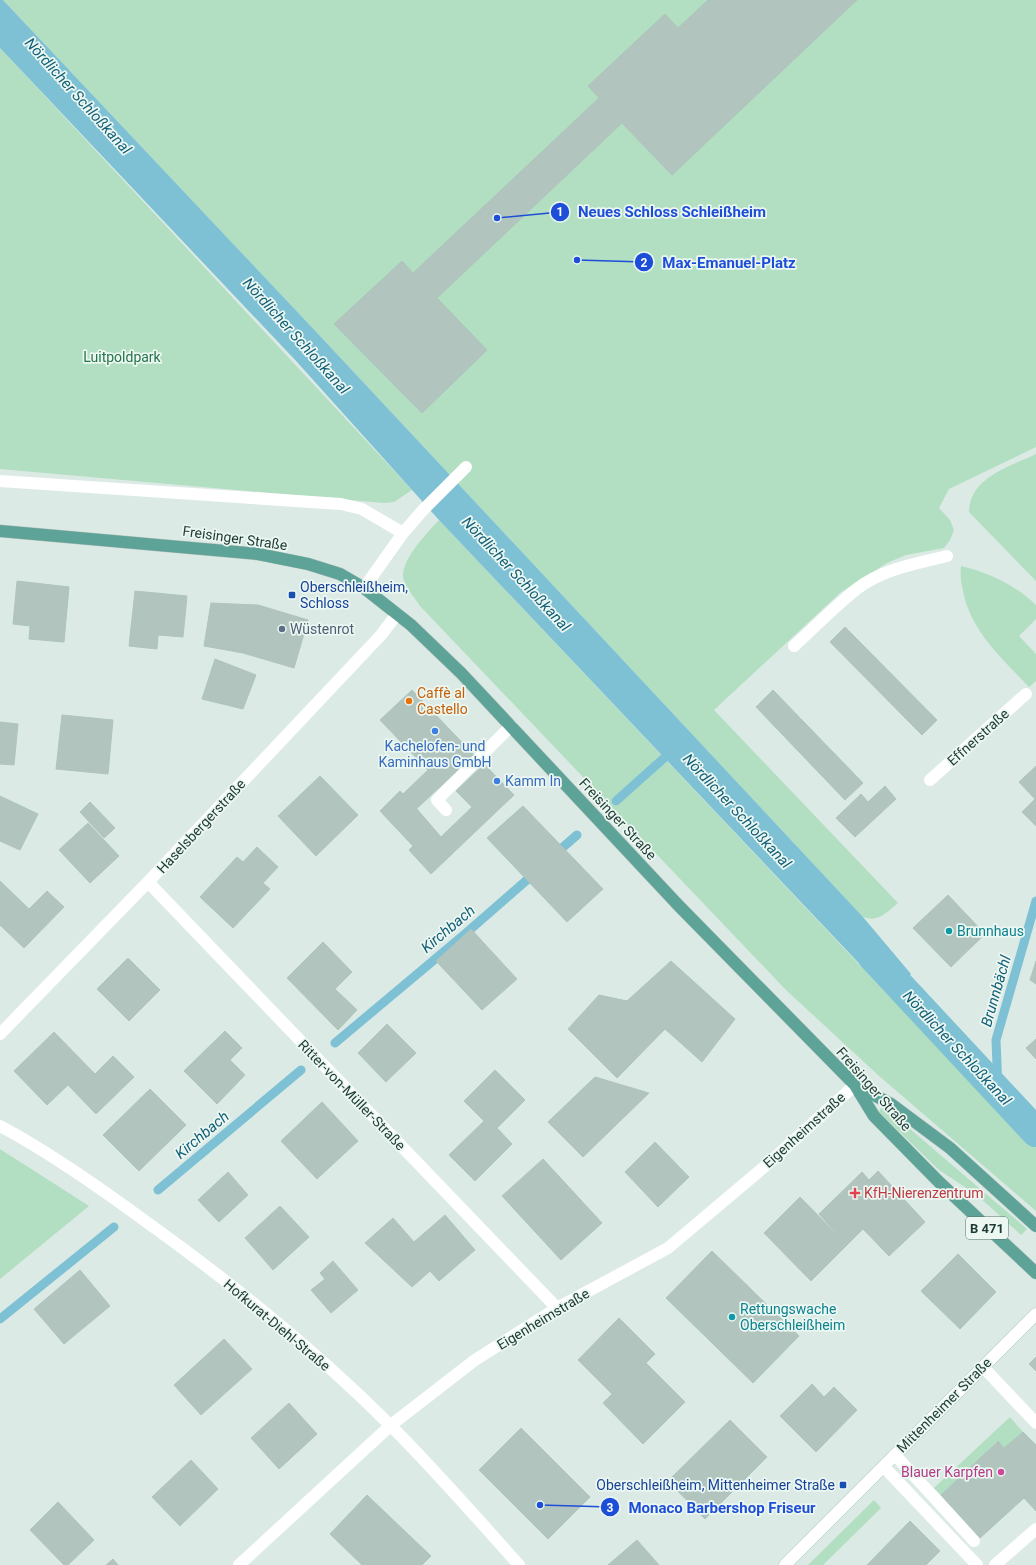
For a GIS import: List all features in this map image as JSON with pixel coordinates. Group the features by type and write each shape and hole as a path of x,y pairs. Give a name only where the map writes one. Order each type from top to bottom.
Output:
{"main road":[{"name":"Freisinger Straße","path":"0,531 258,554 308,564 340,574 364,588 397,614 461,673 679,906 855,1085 879,1121 939,1182 1036,1273"},
{"path":"855,1085 890,1104 950,1148 1036,1226"}],"street":[{"path":"364,588 403,533 423,510 464,469"},
{"path":"0,481 341,504 362,509 403,533"},
{"path":"794,646 859,587 888,572 947,556"},
{"name":"Haselsbergerstraße","path":"0,1034 148,882 381,635 397,614"},
{"name":"Effnerstraße","path":"930,780 1026,694"},
{"path":"446,810 437,800 511,726"},
{"name":"Ritter-von-Müller-Straße","path":"148,882 557,1308"},
{"name":"Eigenheimstraße","path":"239,1565 390,1425 475,1360 557,1308 668,1248 770,1162 855,1085"},
{"name":"Hofkurat-Diehl-Straße","path":"0,1126 66,1166 111,1196 208,1268 312,1353 390,1425 519,1565"},
{"name":"Mittenheimer Straße","path":"785,1565 1036,1314"},
{"path":"983,1367 1036,1423"},
{"path":"895,1455 974,1541"},
{"path":"884,1467 977,1565"},
{"path":"995,1565 1036,1529"}],"green space":[{"path":"3,0 1036,0 1036,447 949,489 939,508 950,520 954,530 950,540 944,548 906,555 887,563 841,592 714,710 898,903 878,918 873,919 863,917 321,337"},
{"name":"Luitpoldpark","path":"0,48 412,490 394,502 384,503 0,469"},
{"path":"1036,454 1036,581 969,512 971,500 976,490 984,482 1003,469"},
{"path":"439,520 889,996 900,985 1036,1137 1036,1211 878,1075 786,990 420,606 406,585 403,577 404,570 416,546"},
{"path":"961,566 982,572 1002,581 1020,591 1036,605 1036,619 1019,636 1036,654 1036,681 1029,687 998,655 980,632 967,606 961,579"},
{"path":"881,1108 889,1111 1027,1229 1021,1235 977,1195 939,1170 879,1112"},
{"path":"0,1149 89,1206 0,1279"},
{"path":"1010,1417 1023,1432 1004,1448 997,1441 941,1495 934,1488"},
{"path":"874,1500 881,1508 823,1565 808,1565"}],"water":[{"path":"0,0 3,0 321,337 863,917 911,974 890,996 439,520 297,362 0,48"}],"building":[{"path":"708,0 857,0 672,175 622,123 437,298 487,350 422,413 334,324 402,261 413,273 599,98 588,86 665,14 678,28"},
{"path":"17,581 69,587 64,642 29,639 30,626 13,624"},
{"path":"135,591 187,596 183,637 158,635 157,649 129,646"},
{"path":"211,603 258,605 243,653 204,646"},
{"path":"258,605 308,620 294,668 243,653"},
{"path":"845,627 937,720 922,735 830,642"},
{"path":"215,659 256,675 243,709 202,699"},
{"path":"412,690 474,755 396,828 380,811 400,791 403,794 428,770 380,720"},
{"path":"773,690 863,783 845,800 756,707"},
{"path":"62,715 113,720 108,774 56,769"},
{"path":"0,722 18,724 14,765 0,764"},
{"path":"484,764 514,795 431,874 409,850 413,846 396,828 416,808 441,837 472,807 456,791"},
{"path":"1036,766 1036,826 1022,812 1035,799 1019,782"},
{"path":"320,776 358,815 316,856 278,816"},
{"path":"885,786 896,799 855,837 836,818 861,794 868,802"},
{"path":"0,796 38,814 20,850 0,841"},
{"path":"90,802 115,828 104,838 80,812"},
{"path":"523,806 603,889 567,922 487,838"},
{"path":"88,823 119,856 90,883 59,850"},
{"path":"257,847 278,867 263,883 270,889 233,928 200,897 237,857 243,862"},
{"path":"0,881 29,909 47,891 64,907 24,948 0,925"},
{"name":"Brunnhaus","path":"948,895 985,934 951,967 913,928"},
{"path":"471,929 517,979 482,1010 436,961"},
{"path":"323,942 352,972 335,989 357,1010 338,1030 287,978"},
{"path":"128,958 160,990 129,1021 97,989"},
{"path":"671,961 735,1019 702,1062 665,1029 617,1078 568,1029 599,995 627,1001"},
{"path":"1036,961 1036,984 1030,980"},
{"path":"387,1024 416,1053 386,1082 358,1053"},
{"path":"225,1031 242,1048 230,1060 245,1075 217,1104 184,1071"},
{"path":"54,1032 95,1074 113,1056 134,1077 96,1114 68,1085 47,1105 14,1071"},
{"path":"1036,1039 1036,1059 1026,1048"},
{"path":"495,1070 525,1100 497,1128 512,1144 475,1181 449,1155 484,1121 464,1101"},
{"path":"595,1077 649,1093 583,1157 548,1122"},
{"path":"150,1089 186,1125 139,1171 103,1135"},
{"path":"322,1102 358,1141 317,1179 281,1141"},
{"path":"655,1142 689,1177 658,1207 625,1172"},
{"path":"543,1159 602,1223 561,1260 502,1196"},
{"path":"878,1171 925,1222 889,1256 863,1229 847,1245 819,1214 862,1172 869,1180"},
{"path":"228,1172 248,1195 219,1222 198,1200"},
{"path":"800,1197 847,1245 811,1281 764,1233"},
{"path":"280,1206 309,1237 273,1270 245,1238"},
{"path":"445,1215 475,1250 439,1281 430,1271 412,1287 365,1243 393,1218 414,1242"},
{"name":"Rettungswache Oberschleißheim","path":"712,1251 799,1336 753,1383 666,1298"},
{"path":"958,1254 996,1292 960,1329 921,1291"},
{"path":"333,1261 358,1290 331,1313 311,1290 325,1279 320,1273"},
{"path":"80,1270 110,1306 64,1344 34,1309"},
{"path":"619,1318 655,1354 646,1363 685,1402 643,1444 603,1403 612,1394 578,1360"},
{"path":"224,1339 252,1369 201,1415 174,1385"},
{"path":"1036,1357 1036,1371 1029,1364"},
{"path":"812,1384 824,1397 834,1387 857,1410 816,1452 780,1416"},
{"path":"289,1403 317,1434 279,1469 251,1438"},
{"path":"730,1420 767,1457 705,1519 668,1481"},
{"path":"521,1428 590,1497 548,1539 479,1470"},
{"name":"Blauer Karpfen","path":"1023,1432 1036,1445 1036,1511 1024,1498 980,1538 941,1495 998,1441 1004,1448"},
{"path":"191,1460 218,1489 180,1526 152,1497"},
{"path":"367,1495 431,1556 422,1565 362,1565 330,1534"},
{"path":"58,1502 94,1540 68,1565 64,1565 30,1530"},
{"path":"910,1521 940,1551 926,1565 867,1565"},
{"path":"637,1540 659,1565 608,1565"},
{"path":"113,1559 118,1565 106,1565"}],"waterway":[{"name":"Kirchbach","path":"616,801 673,750"},
{"name":"Kirchbach","path":"554,855 577,835"},
{"name":"Kirchbach","path":"335,1043 465,934 536,872"},
{"name":"Brunnbächl","path":"998,1091 996,1040 1036,901"},
{"name":"Nördlicher Schloßkanal","path":"872,956 1036,1132"},
{"name":"Kirchbach","path":"158,1190 301,1070"},
{"name":"Kirchbach","path":"0,1319 114,1227"}],"place":[{"name":"Neues Schloss Schleißheim","path":"497,218"},
{"name":"Max-Emanuel-Platz","path":"577,260"},
{"name":"Oberschleißheim, Schloss","path":"292,595"},
{"name":"Wüstenrot","path":"282,629"},
{"name":"Caffè al Castello","path":"409,701"},
{"name":"Kachelofen- und Kaminhaus GmbH","path":"435,731"},
{"name":"Kamm In","path":"497,781"},
{"name":"Brunnhaus","path":"949,931"},
{"name":"KfH-Nierenzentrum","path":"855,1193"},
{"name":"Rettungswache Oberschleißheim","path":"732,1317"},
{"name":"Blauer Karpfen","path":"1001,1472"},
{"name":"Oberschleißheim, Mittenheimer Straße","path":"843,1485"},
{"name":"Monaco Barbershop Friseur","path":"540,1505"}]}
